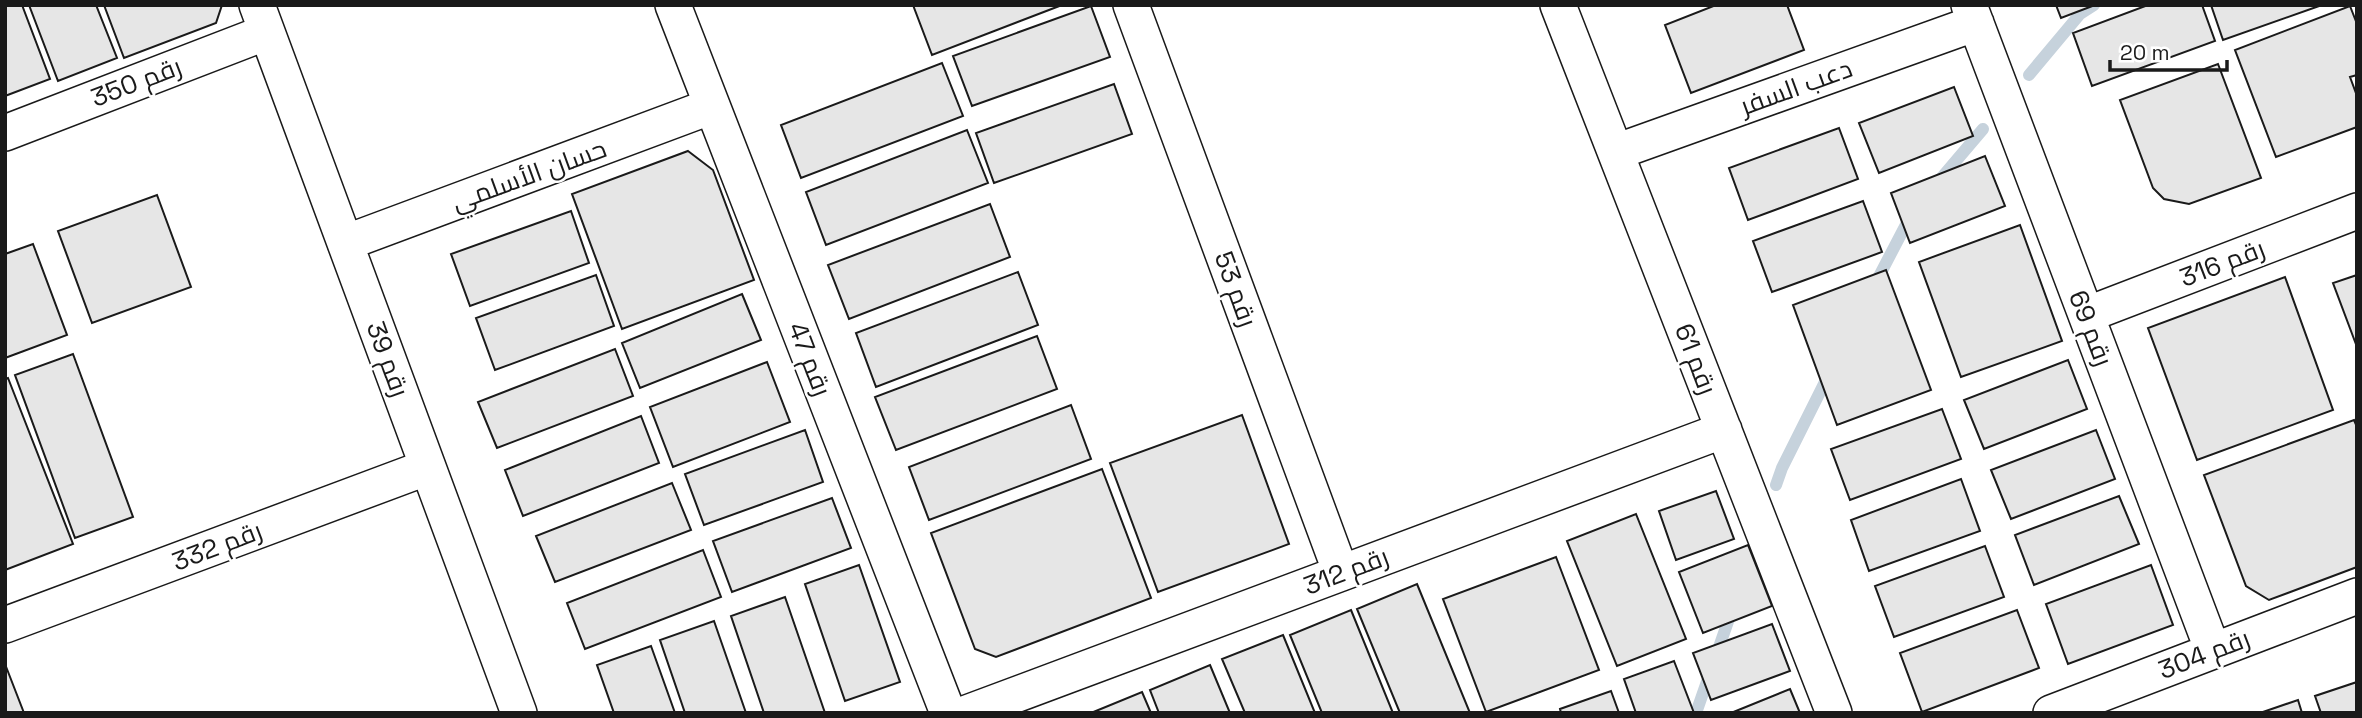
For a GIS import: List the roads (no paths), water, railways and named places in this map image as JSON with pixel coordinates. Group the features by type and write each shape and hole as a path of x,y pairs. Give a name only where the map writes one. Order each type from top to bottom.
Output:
{"street":[{"name":"رقم 47","path":"673,5 948,713"},
{"name":"رقم 53","path":"1131,5 1341,573"},
{"name":"رقم 61","path":"1558,5 1834,713"},
{"name":"دعب السفر","path":"1616,152 1973,14"},
{"name":"رقم 69","path":"1973,14 2213,651"},
{"name":"رقم 350","path":"5,132 262,19"},
{"name":"رقم 39","path":"262,19 519,713"},
{"name":"حسان الأسلمي","path":"345,243 712,106"},
{"name":"رقم 316","path":"2086,316 2357,211"},
{"name":"رقم 312","path":"967,713 1724,430"},
{"name":"رقم 332","path":"5,625 428,467"},
{"name":"رقم 304","path":"2051,713 2357,596"}],"waterway":[{"path":"2029,75 2080,14 2094,5"},
{"path":"1938,182 1983,129"},
{"path":"1874,286 1911,215"},
{"path":"1776,485 1829,374"},
{"path":"1696,713 1732,610"}]}
